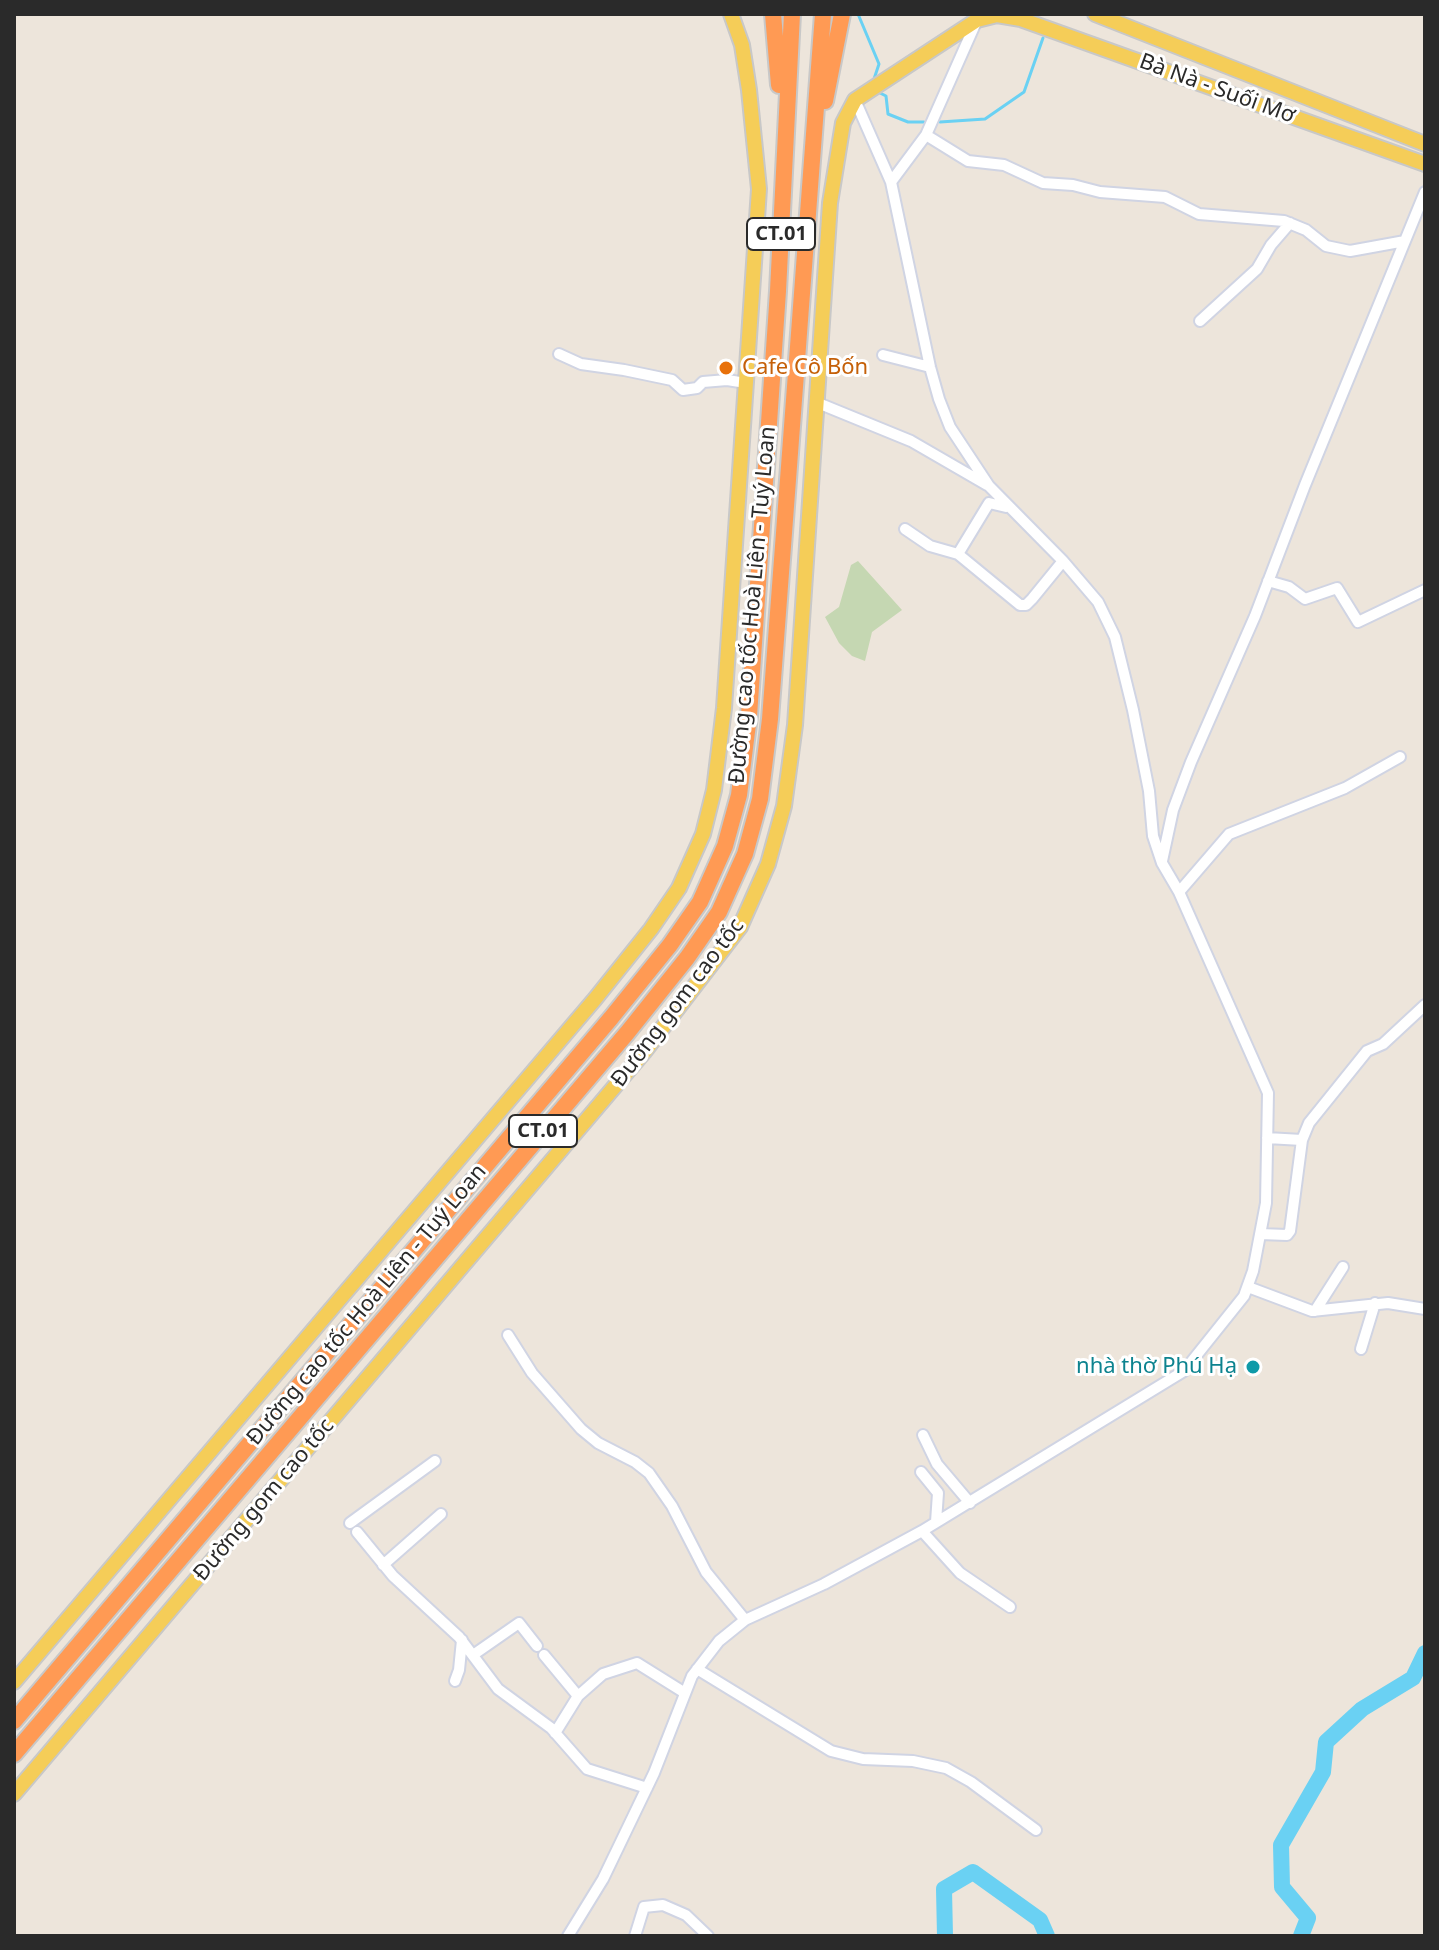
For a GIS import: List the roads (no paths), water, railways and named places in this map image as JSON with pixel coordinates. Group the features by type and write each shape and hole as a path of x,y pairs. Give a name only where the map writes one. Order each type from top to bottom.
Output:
{"highway":[{"path":"767,454 779,76 773,14"},
{"name":"Đường cao tốc Hoà Liên - Tuý Loan","path":"14,1721 601,1030 670,945 700,902 725,846 739,795 749,716 792,14"},
{"name":"Đường cao tốc Hoà Liên - Tuý Loan","path":"14,1754 617,1045 687,958 719,912 745,854 760,799 770,719 823,14"},
{"path":"793,384 825,97 842,14"}],"main road":[{"path":"14,1682 595,999 651,929 679,888 703,834 714,790 724,708 759,189 747,75 742,45 731,14"},
{"name":"Bà Nà - Suối Mơ","path":"1095,14 1425,144"},
{"path":"855,100 977,20 997,15 1014,16"},
{"name":"Bà Nà - Suối Mơ","path":"1014,16 1425,164"},
{"name":"Đường gom cao tốc","path":"14,1794 644,1052 740,927 768,864 784,806 795,725 830,203 843,123 855,100"}],"street":[{"path":"891,182 926,135 977,20"},
{"path":"568,1936 603,1879 647,1788 697,1669 719,1641 745,1620 824,1584 922,1531 1184,1371 1244,1296 1266,1203 1268,1093 1179,892 1162,863 1153,836 1133,710 1115,637 1098,602 1063,561 989,486 950,427 930,367 891,182 855,100"},
{"path":"926,135 968,161 1004,165 1043,183 1073,185 1100,192 1165,197 1199,214 1290,223 1306,230 1326,246 1350,251 1405,241"},
{"path":"1162,863 1173,810 1425,192"},
{"path":"1200,321 1257,269 1271,245 1290,223"},
{"path":"559,354 581,364 672,380 683,390 697,388 703,382 727,380 746,383"},
{"path":"883,355 930,367"},
{"path":"818,403 911,441 989,486"},
{"path":"958,554 989,503 997,503 1015,512"},
{"path":"905,529 930,546 958,554 1020,605 1026,605 1063,561"},
{"path":"1268,581 1289,587 1305,599 1337,588 1358,622 1425,590"},
{"path":"1179,892 1229,834 1345,788 1400,757"},
{"path":"1150,810 1160,820 1173,810"},
{"path":"1260,1234 1287,1235 1290,1231 1302,1140 1309,1123 1367,1051 1383,1044 1425,1005"},
{"path":"1267,1138 1302,1140"},
{"path":"1315,1311 1343,1267"},
{"path":"1248,1287 1288,1304 1315,1311 1375,1303 1400,1303 1425,1309"},
{"path":"1361,1349 1375,1303"},
{"path":"508,1335 532,1373 581,1429 598,1443 649,1473 672,1506 706,1572 745,1620"},
{"path":"923,1435 937,1464 970,1503"},
{"path":"435,1461 354,1527 383,1565 462,1640 498,1689 555,1733 587,1769 647,1788"},
{"path":"921,1472 938,1493 936,1522"},
{"path":"383,1565 441,1514"},
{"path":"922,1531 960,1573 1010,1607"},
{"path":"473,1655 519,1623 578,1696"},
{"path":"455,1681 462,1640"},
{"path":"555,1733 578,1696 603,1674 637,1663 685,1693"},
{"path":"697,1669 821,1746 843,1755 926,1763 946,1768 971,1782 1036,1830"},
{"path":"635,1936 644,1907 663,1905 686,1915 708,1936"}],"waterway":[{"path":"858,14 879,64 874,79"},
{"path":"940,122 985,119 1024,92 1043,38"},
{"path":"876,91 886,96 888,114 908,122 924,122"},
{"path":"1301,1936 1308,1918 1282,1887 1281,1845 1323,1772 1326,1742 1362,1709 1413,1678 1425,1653"},
{"path":"945,1936 944,1889 973,1872 1040,1920 1047,1936"}],"place":[{"name":"Cafe Cô Bốn","path":"726,368"},
{"name":"nhà thờ Phú Hạ","path":"1253,1367"}]}
